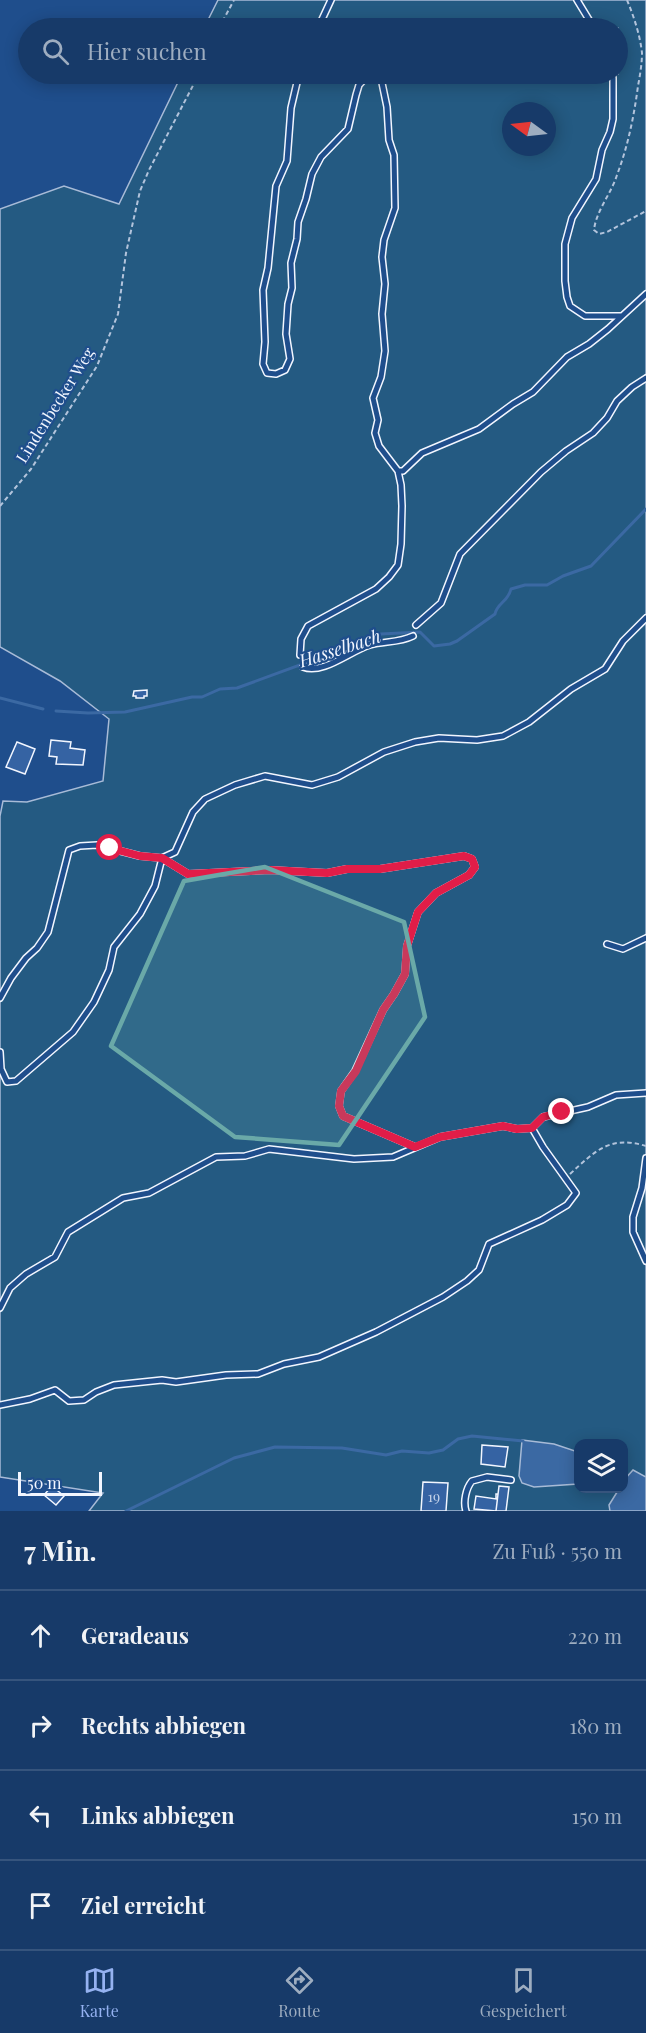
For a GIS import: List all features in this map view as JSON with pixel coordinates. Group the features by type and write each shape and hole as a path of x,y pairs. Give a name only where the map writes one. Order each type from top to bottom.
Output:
{"lane":[{"path":"323,18 331,0"},
{"path":"577,0 588,18"},
{"path":"297,84 291,108 287,161 276,186 268,268 263,290 265,342 262,364 267,373 276,374 285,370 290,359 286,334 288,304 292,288 291,263 297,239 298,222 312,174 321,157 348,129 361,84"},
{"path":"300,655 301,639 308,626 376,589 398,565 401,544 401,485 398,471 379,446 375,434 378,420 373,398 381,377 385,351 381,314 385,284 382,257 384,240 395,208 394,155 382,84"},
{"path":"613,84 613,119 602,150 596,179 572,218 565,244 565,281 570,306 585,316 623,316"},
{"path":"398,471 403,471 422,453 479,429 533,392 567,357 589,344 646,294"},
{"path":"416,625 441,603 460,554 541,472 566,451 593,433 617,401 646,378"},
{"path":"162,858 175,852 193,812 205,799 235,785 265,776 312,785 338,777 384,752 415,742 439,738 477,740 503,736 530,722 571,689 606,669 623,641 646,618"},
{"path":"303,667 318,669 370,645 405,640 413,636"},
{"path":"0,998 11,978 48,932 69,850 80,846 97,845 140,856 162,858 188,874 270,870 327,873 347,869 380,869 464,856 472,859 475,867 469,875 436,893 418,912 407,946 405,974 383,1010 356,1071 341,1091 339,1106 343,1116 415,1147"},
{"path":"0,1052 2,1069 8,1082 16,1081 73,1032 94,1002 109,970 114,947 140,914 155,886 162,858"},
{"path":"607,944 623,949 646,938"},
{"path":"0,1308 10,1288 26,1274 55,1257 68,1232 123,1198 149,1193 216,1157 244,1156 268,1149 354,1160 393,1157 440,1137 503,1126 517,1129 532,1128 543,1117 588,1107 616,1095 646,1093"},
{"path":"0,1405 30,1399 55,1390 69,1401 84,1400 114,1385 258,1374 284,1364 319,1357 395,1322 443,1297 467,1281 479,1270 489,1244 542,1220 567,1205 576,1193 532,1128"},
{"path":"646,1158 642,1188 633,1217 633,1232 646,1261"},
{"path":"466,1511 464,1507 472,1481 488,1477 511,1480"}],"path":[{"path":"224,18 234,0"},
{"path":"627,0 640,42 642,56 640,74 633,122 626,148 617,178 595,221 594,230 599,234 607,232 646,211"},
{"name":"Lindenbecker Weg","path":"0,506 31,469 97,366 118,314 126,253 140,191 194,84"},
{"path":"566,1177 592,1154 614,1142 646,1146"}],"highlighted area":[{"path":"265,867 404,922 425,1017 339,1145 235,1137 111,1046 184,881"}],"shaded area":[{"path":"218,0 646,0 646,1511 89,1511 103,1493 0,1477 0,816 3,801 27,802 103,781 109,719 60,681 0,647 0,209 64,186 119,204 177,84 628,84 628,18 209,18"},
{"path":"522,1440 554,1444 574,1451 574,1484 534,1487 522,1483 519,1476"},
{"path":"633,1470 646,1477 646,1511 610,1511 609,1505 616,1493 628,1493 628,1476"}],"building":[{"path":"147,690 147,696 144,698 133,696 134,691"},
{"path":"51,740 71,742 70,748 85,750 83,765 56,764 57,757 49,756"},
{"path":"17,742 35,749 25,774 6,767"},
{"path":"482,1445 508,1447 505,1467 481,1464"},
{"path":"423,1482 448,1483 446,1511 421,1511"},
{"path":"52,1486 64,1496 56,1505 44,1495"},
{"path":"499,1486 509,1487 506,1511 496,1511"},
{"path":"496,1494 498,1494 496,1511 474,1509 476,1496 496,1499"}],"waterway":[{"name":"Hasselbach","path":"56,711 125,712 192,697 202,697 220,689 237,688 381,634 420,632 434,646 450,644 495,614 511,589 525,585 547,585 563,576 591,566 646,509"},
{"name":"Hasselbach","path":"0,698 43,709"},
{"path":"126,1511 234,1458 275,1447 342,1448 386,1455 402,1451 429,1453 443,1450 458,1439 472,1436 523,1441"}],"route":[{"path":"110,848 140,856 162,858 188,874 270,870 327,873 347,869 380,869 464,856 472,859 475,867 469,875 436,893 418,912 407,946 405,974 383,1010 356,1071 341,1091 339,1106 343,1116 415,1147 440,1137 503,1126 517,1129 532,1128 543,1117 562,1112"}]}
